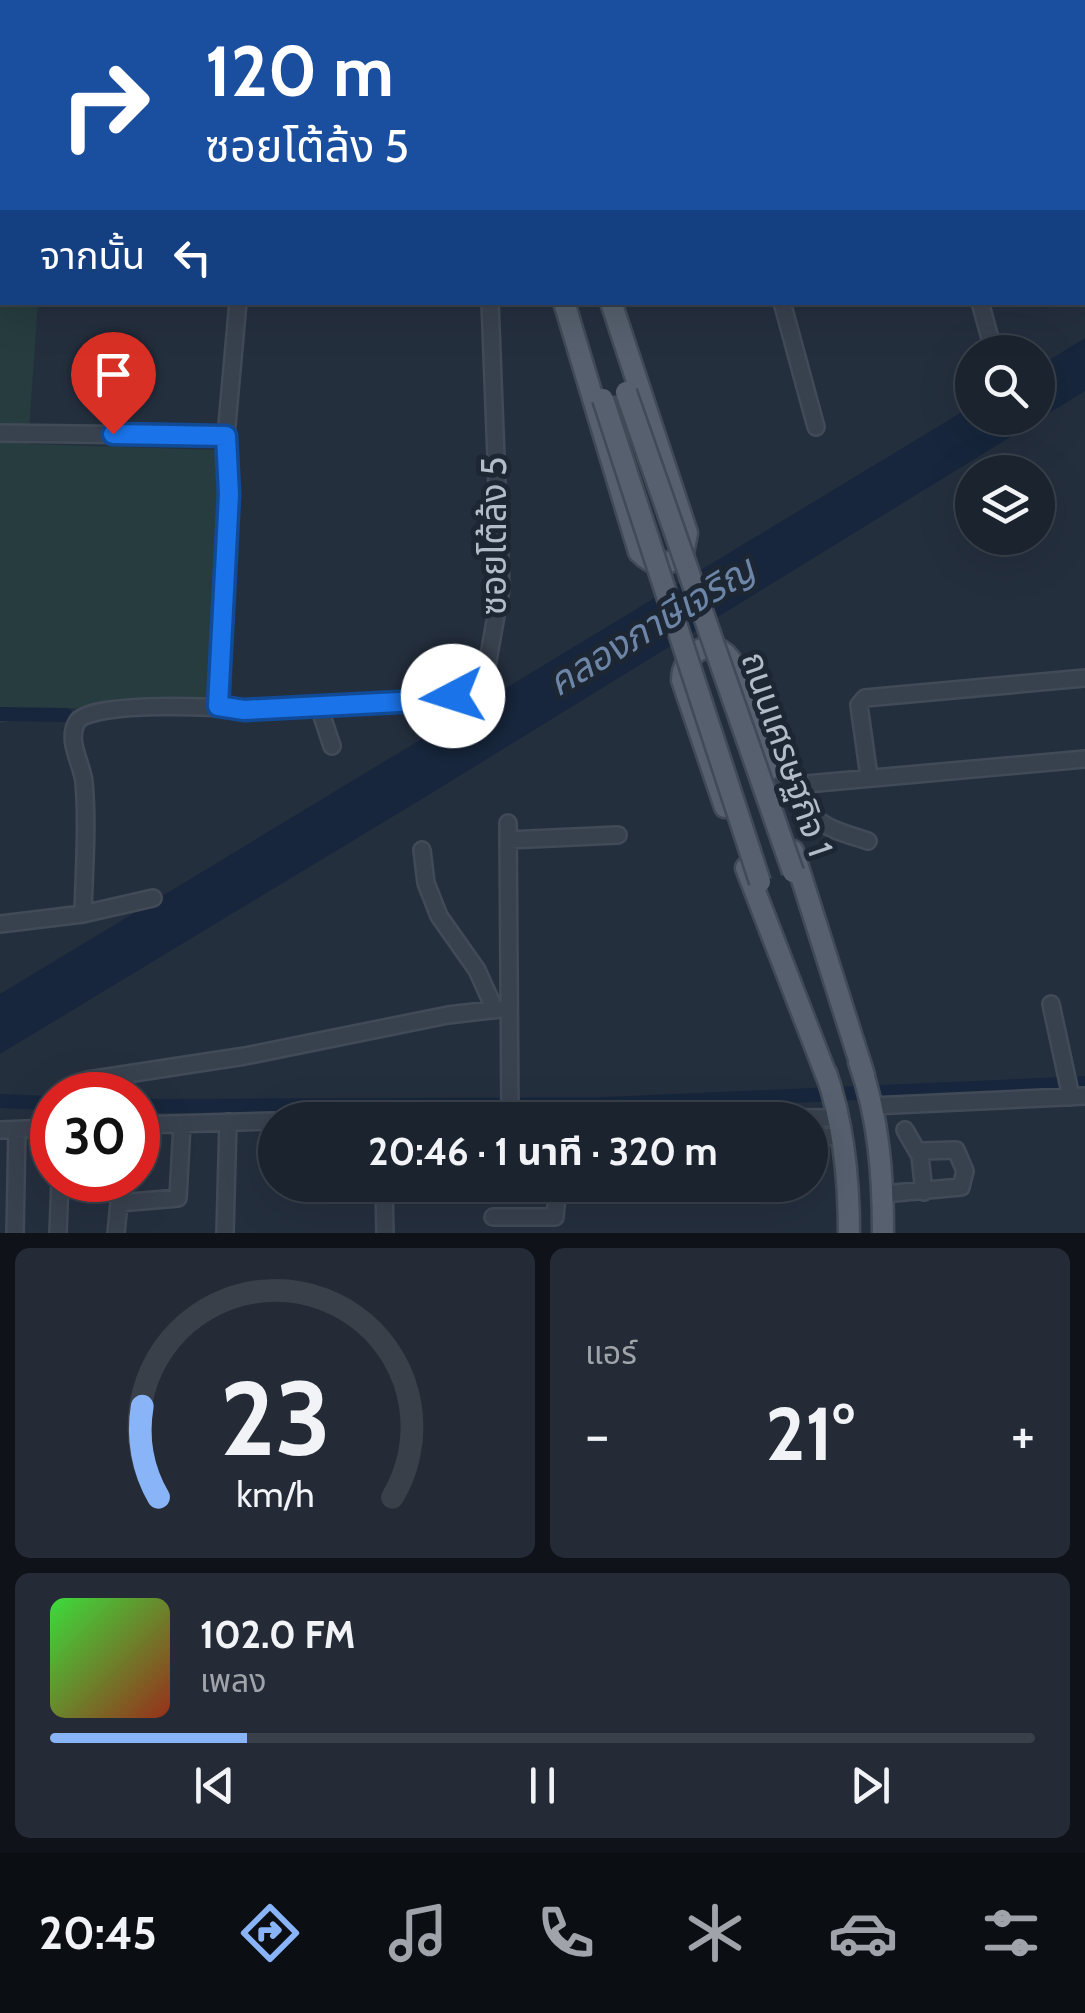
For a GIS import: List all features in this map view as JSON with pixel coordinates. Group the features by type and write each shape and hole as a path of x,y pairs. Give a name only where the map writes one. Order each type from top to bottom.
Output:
{"main road":[{"path":"565,305 638,552 653,564 668,564 684,553 688,534 612,305"},
{"name":"ถนนเศรษฐกิจ 1","path":"574,305 760,882 830,1085 849,1183 848,1233"},
{"name":"ถนนเศรษฐกิจ 1","path":"600,305 626,392 864,1075 872,1106 883,1194 883,1233"},
{"path":"830,1085 755,894 682,680 682,668 692,653 706,648 716,649 732,661 864,1075"}],"street":[{"path":"218,706 228,513 226,436 238,305"},
{"name":"ซอยโต้ล้ง 5","path":"83,914 84,778 74,744 76,724 81,717 102,710 218,706 244,710 438,700 467,689 480,679 487,666 501,588 490,305"},
{"path":"783,305 816,428"},
{"path":"981,305 989,335"},
{"path":"0,432 226,436"},
{"path":"869,778 859,705 865,698 1085,678"},
{"path":"318,704 332,746"},
{"path":"773,787 1085,759"},
{"path":"794,785 815,820 868,840"},
{"path":"509,1102 501,1009 508,832 618,836"},
{"path":"422,850 426,883 439,916 501,1009"},
{"path":"0,924 83,914 153,898"},
{"path":"872,1106 1078,1096 1051,1004"},
{"path":"140,1072 245,1056 431,1018 501,1009"},
{"path":"160,1124 258,1121"},
{"path":"225,1233 228,1122"},
{"path":"116,1233 119,1204 178,1198 182,1124"},
{"path":"828,1127 841,1127"},
{"path":"828,1132 841,1127"},
{"path":"8,1130 14,1233"},
{"path":"905,1130 920,1156 924,1192"},
{"path":"883,1194 961,1188 966,1171 956,1150 923,1151 920,1156"},
{"path":"58,1233 59,1202"},
{"path":"384,1202 385,1233"},
{"path":"493,1217 555,1217 556,1202"}],"green space":[{"path":"0,305 38,305 28,444 218,450 213,699 60,709 0,723"}],"water":[{"path":"1085,338 1085,391 1055,409 1055,357"},
{"name":"คลองภาษีเจริญ","path":"955,416 955,435 1013,435 981,455 955,455 955,471 0,1054 0,994"}],"waterway":[{"path":"0,714 66,715"},
{"path":"160,1106 606,1104 1085,1083"},
{"path":"0,1101 30,1102"}],"route":[{"path":"113,434 226,436 229,494 218,706 244,710 453,696"}]}
